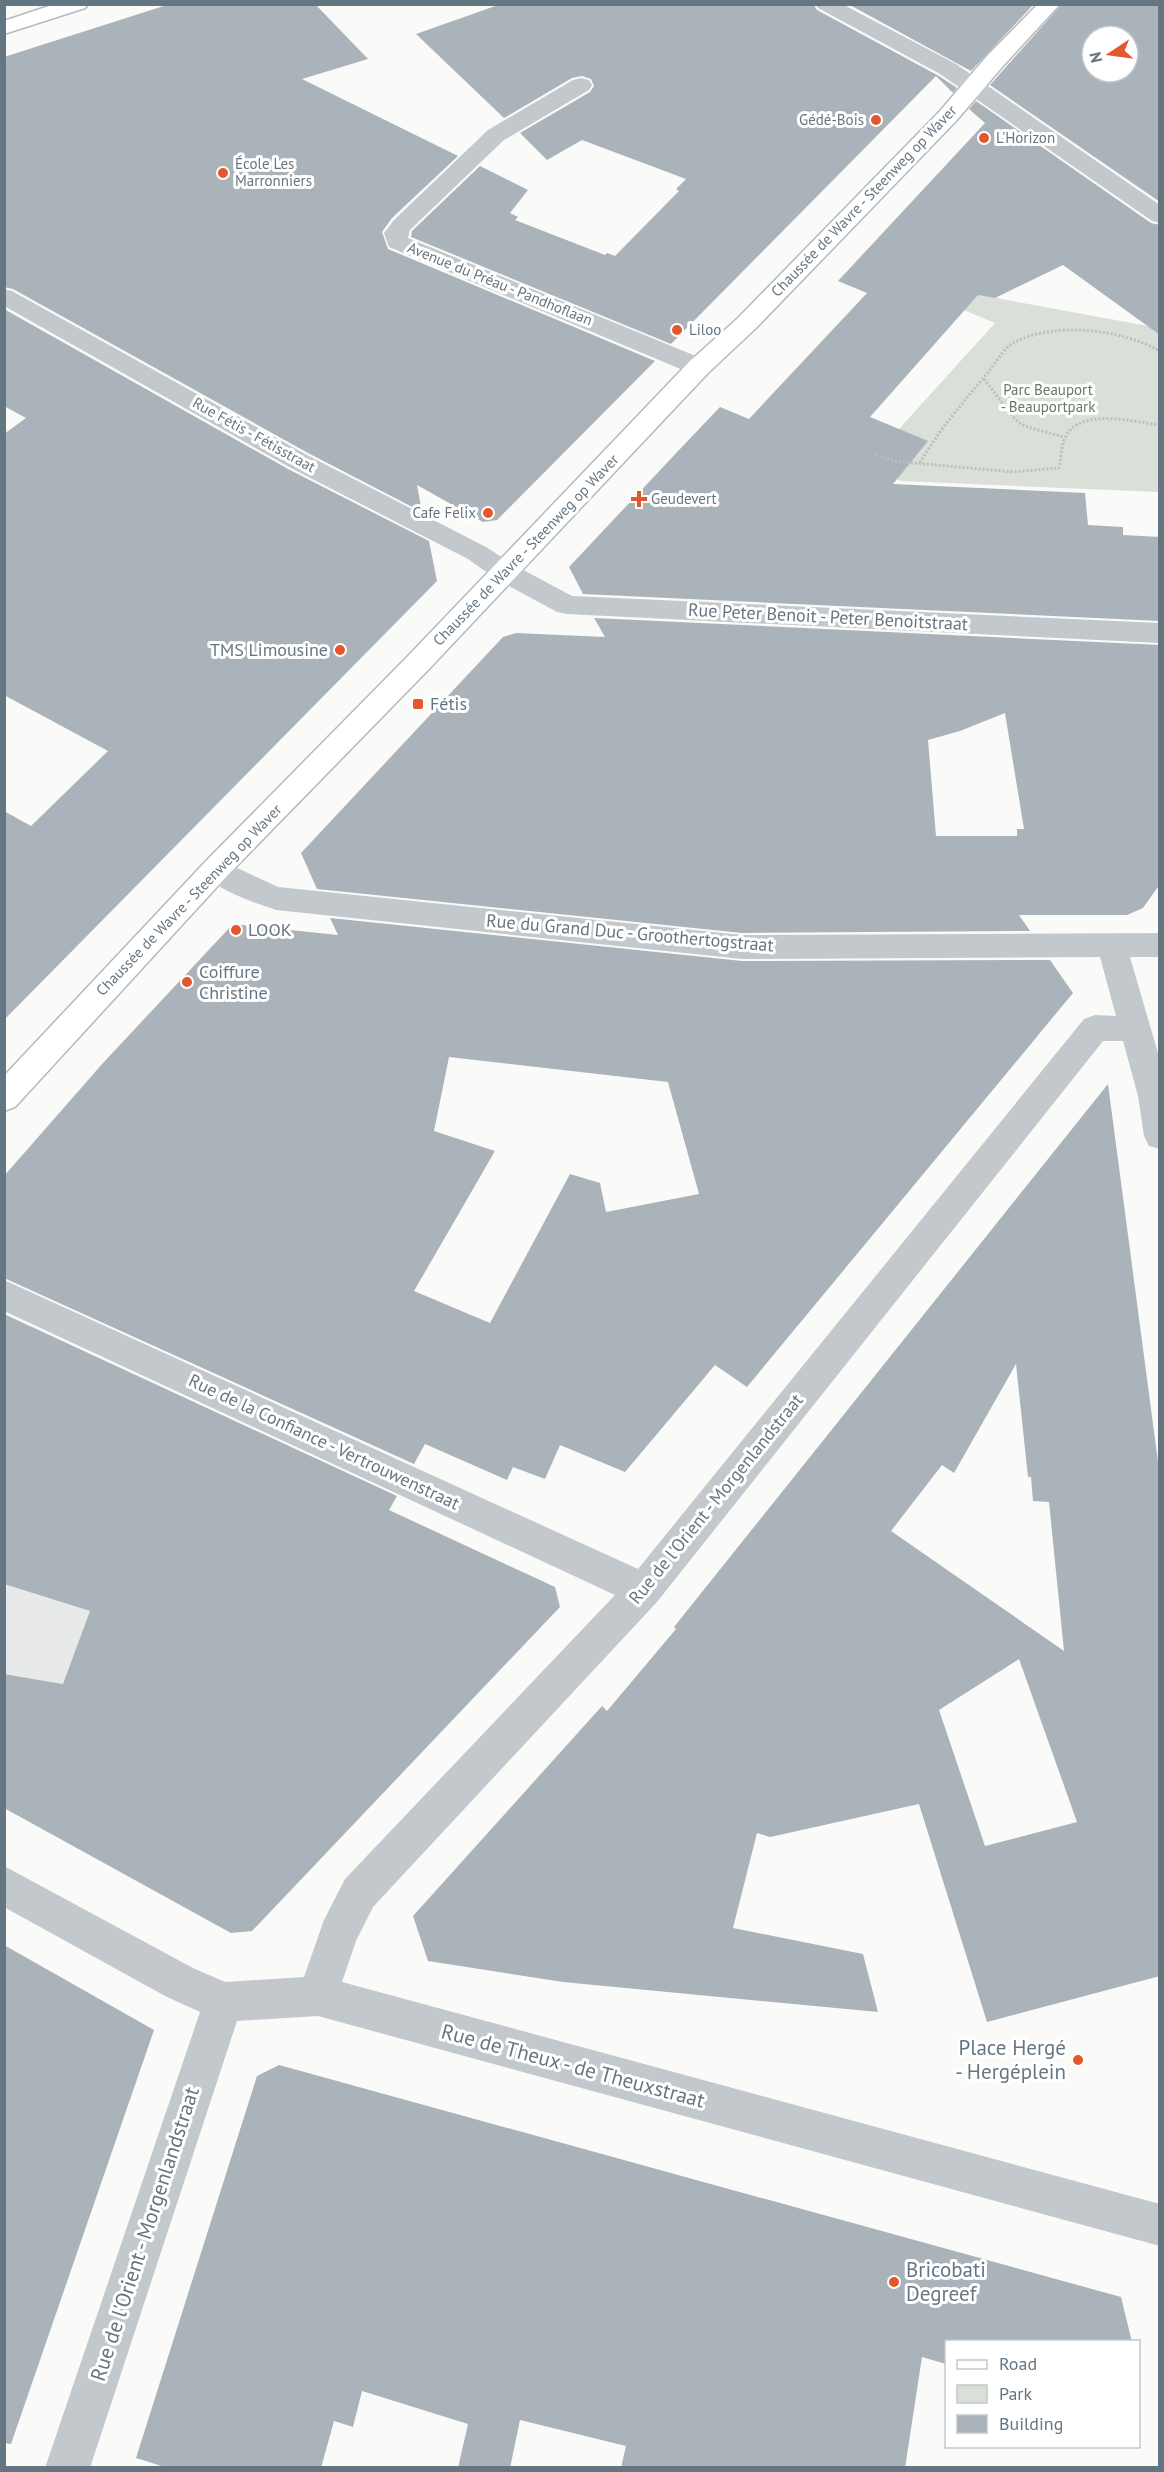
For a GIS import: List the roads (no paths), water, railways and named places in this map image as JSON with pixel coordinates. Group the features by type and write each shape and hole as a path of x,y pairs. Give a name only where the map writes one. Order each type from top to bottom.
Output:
{"street":[{"path":"4,28 78,4"},
{"path":"825,4 948,69 1160,216"},
{"name":"Chaussée de Wavre - Steenweg op Waver","path":"4,1098 216,869 505,573 699,367 747,323 948,116 1050,4"},
{"name":"Avenue du Préau - Pandhoflaan","path":"581,85 496,135 402,225 396,233 397,242 699,367"},
{"name":"Rue Fétis - Fétisstraat","path":"4,296 298,461 477,553 505,573"},
{"name":"Rue Peter Benoit - Peter Benoitstraat","path":"505,573 567,605 1160,633"},
{"name":"Rue du Grand Duc - Groothertogstraat","path":"216,869 254,890 276,898 742,947 1160,945"},
{"path":"1112,946 1154,1096 1160,1136"},
{"name":"Rue de l'Orient - Morgenlandstraat","path":"318,1996 338,1934 359,1893 644,1590 1095,1028 1135,1029"},
{"name":"Rue de la Confiance - Vertrouwenstraat","path":"4,1295 644,1590"},
{"name":"Rue de Theux - de Theuxstraat","path":"4,1885 179,1982 224,2002 318,1996 1160,2225"},
{"name":"Rue de l'Orient - Morgenlandstraat","path":"67,2468 224,2002"}],"place":[{"name":"Gédé-Bois","path":"876,120"},
{"name":"L'Horizon","path":"984,138"},
{"name":"École Les Marronniers","path":"223,173"},
{"name":"Liloo","path":"677,330"},
{"name":"Geudevert","path":"639,499"},
{"name":"Cafe Felix","path":"488,513"},
{"name":"TMS Limousine","path":"340,650"},
{"name":"Fétis","path":"418,704"},
{"name":"LOOK","path":"236,930"},
{"name":"Coiffure Christine","path":"187,982"},
{"name":"Place Hergé - Hergéplein","path":"1078,2060"},
{"name":"Bricobati Degreef","path":"894,2282"}],"park label":[{"name":"Parc Beauport - Beauportpark","path":"1048,398"}]}
